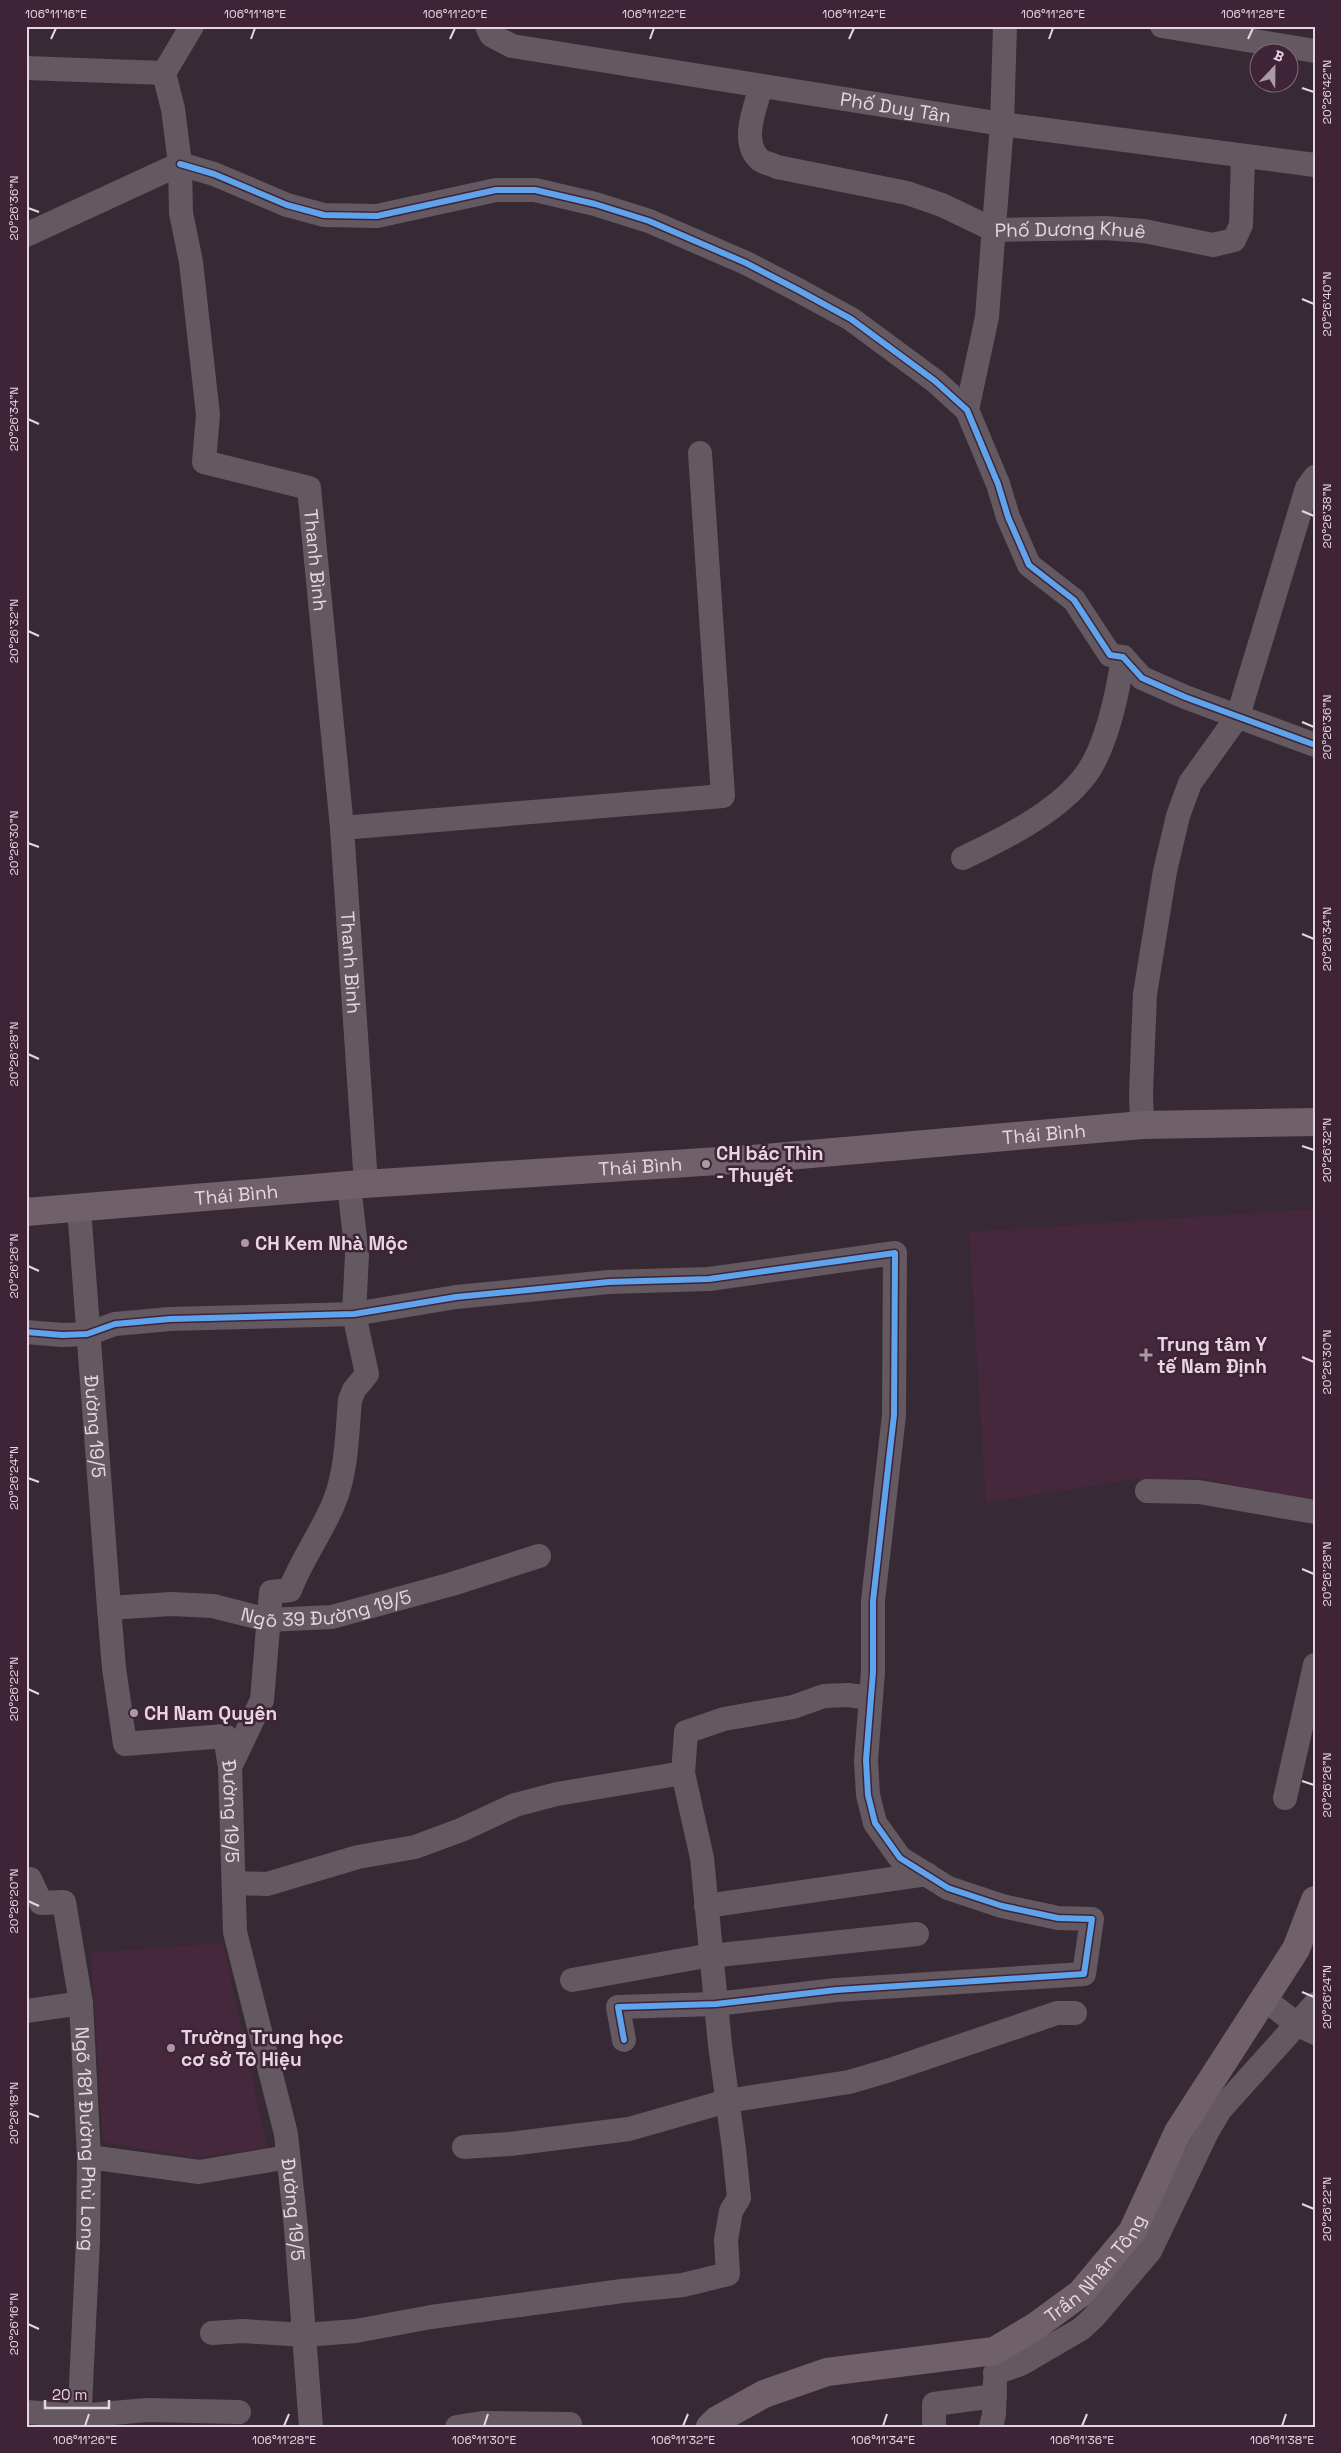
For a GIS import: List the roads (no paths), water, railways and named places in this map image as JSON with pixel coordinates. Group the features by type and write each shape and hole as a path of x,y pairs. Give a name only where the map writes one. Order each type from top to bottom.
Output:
{"main road":[{"name":"Thái Bình","path":"26,1212 357,1185 765,1158 1142,1125 1315,1122"},
{"name":"Trần Nhân Tông","path":"710,2427 718,2420 764,2394 827,2372 994,2362 1036,2326 1081,2293 1132,2232 1178,2132 1296,1949 1315,1900"}],"street":[{"path":"26,68 164,73 192,26"},
{"name":"Phố Duy Tân","path":"487,26 491,35 512,46 1002,124 1315,165"},
{"path":"966,410 987,317 1002,124 1005,26"},
{"path":"1162,26 1315,51"},
{"name":"Thanh Bình","path":"164,73 173,109 180,164 181,213 191,262 208,415 204,462 309,488 342,828 357,1185 357,1255 354,1314 367,1372 354,1390 350,1400 344,1472 335,1501 319,1535 296,1574 290,1590 286,1592 271,1591 268,1620"},
{"name":"Phố Dương Khuê","path":"762,86 750,132 751,146 760,160 777,167 907,193 942,205 994,230 1105,228 1144,231 1213,245 1234,240 1241,226 1243,156"},
{"path":"26,235 180,164 214,174 287,205 324,214 377,216 496,190 535,190 631,215 746,263 851,319 935,380 966,410 998,484 1008,517 1029,565 1074,600 1110,655 1123,657 1142,678 1315,745"},
{"path":"342,828 723,796 700,452"},
{"path":"1142,1125 1141,1093 1145,994 1159,904 1178,816 1190,783 1238,716 1307,488 1315,477"},
{"path":"963,858 1008,836 1058,802 1085,777 1102,743 1118,695 1123,657"},
{"name":"Đường 19/5","path":"78,1208 114,1668 125,1744 225,1736 230,1767 235,1932 266,2047 286,2134 311,2427"},
{"path":"26,1332 62,1335 87,1334 115,1324 170,1319 290,1314 354,1314 456,1297 609,1282 709,1279 896,1253 894,1415 873,1601 873,1672 866,1760 868,1795 875,1823 900,1858 948,1888 1002,1906 1058,1918 1092,1919 1084,1974 836,1990 716,2004 618,2007 624,2040"},
{"path":"1148,1491 1199,1492 1315,1512"},
{"name":"Ngõ 39 Đường 19/5","path":"109,1608 171,1604 213,1606 268,1620 332,1617 452,1584 539,1556"},
{"path":"230,1767 262,1700 268,1620"},
{"path":"1285,1798 1315,1665"},
{"path":"212,2333 243,2330 304,2335 356,2331 431,2317 622,2291 683,2285 728,2274 726,2240 731,2210 739,2198 716,2004 702,1858 684,1773 686,1732 724,1720 793,1707 824,1696 848,1695 870,1698"},
{"path":"234,1883 267,1884 358,1857 414,1847 461,1830 514,1805 557,1794 684,1773"},
{"path":"706,1906 927,1874"},
{"name":"Ngõ 181 Đường Phù Long","path":"28,1879 41,1903 64,1902 81,2003 89,2157 88,2240 79,2421"},
{"path":"572,1980 711,1956 918,1934"},
{"path":"1263,1998 1306,2029"},
{"path":"26,2011 81,2003"},
{"path":"991,2427 995,2396 994,2362 1021,2364 1081,2329 1093,2318 1150,2251 1208,2130 1220,2110 1306,2029 1315,2004"},
{"path":"464,2147 510,2144 629,2129 727,2102 849,2082 890,2070 1057,2013 1075,2013"},
{"path":"89,2157 199,2172 288,2157"},
{"path":"934,2427 934,2404 995,2396"},
{"path":"26,2412 79,2421 147,2410 239,2412"},
{"path":"457,2427 482,2423 570,2424 570,2427"}],"place":[{"name":"CH bác Thìn - Thuyết","path":"706,1164"},
{"name":"CH Kem Nhà Mộc","path":"245,1243"},
{"name":"Trung tâm Y tế Nam Định","path":"1146,1355"},
{"name":"CH Nam Quyên","path":"134,1713"},
{"name":"Trường Trung học cơ sở Tô Hiệu","path":"171,2048"}]}
